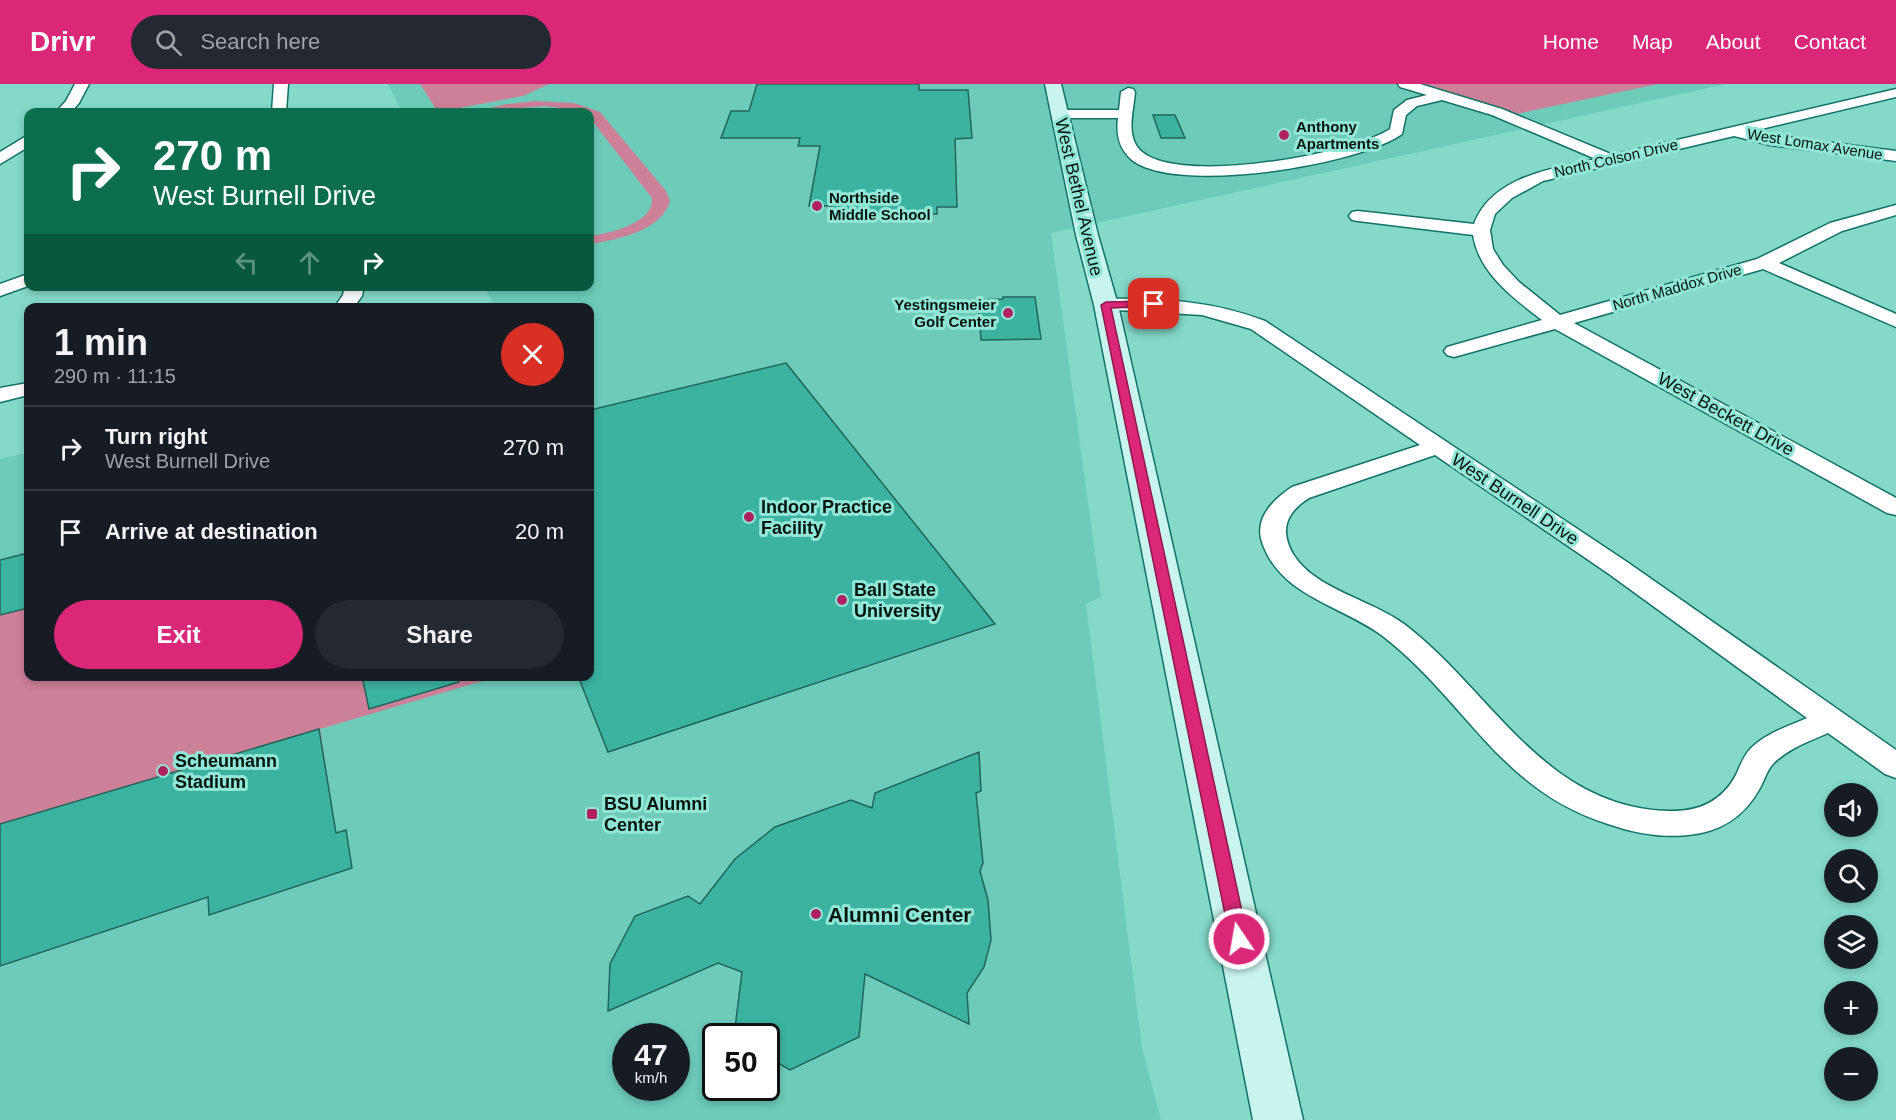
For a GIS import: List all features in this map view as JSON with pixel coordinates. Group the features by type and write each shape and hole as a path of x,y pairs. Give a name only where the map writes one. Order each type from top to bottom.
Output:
{"main road":[{"name":"West Bethel Avenue","path":"1053,84 1106,305 1278,1120"}],"street":[{"path":"67,108 82,84"},
{"path":"279,108 281,84"},
{"path":"1405,84 1497,112 1610,159"},
{"path":"1128,92 1127,144 1131,151 1142,159 1183,171 1225,172 1324,155 1388,140 1397,131 1399,113 1408,105 1444,94"},
{"name":"North Colson Drive","path":"1479,230 1486,212 1497,200 1521,184 1557,172 1896,93"},
{"path":"1060,114 1126,114"},
{"name":"West Lomax Avenue","path":"1734,131 1758,138 1896,156"},
{"path":"0,159 24,143"},
{"name":"North Maddox Drive","path":"1454,351 1764,262 1836,227 1896,210"},
{"path":"1358,216 1479,230 1480,239 1489,259 1506,282 1556,321"},
{"path":"1764,262 1896,321"},
{"path":"0,290 24,281"},
{"name":"West Burnell Drive","path":"1106,305 1181,305 1215,310 1238,316 1273,335 1618,568 1896,766"},
{"name":"West Beckett Drive","path":"1556,321 1896,508"},
{"path":"0,395 24,390"},
{"path":"1436,447 1309,488 1293,496 1272,521 1274,541 1287,564 1299,576 1391,628 1432,663 1479,719 1524,761 1562,790 1596,808 1639,821 1687,823 1706,819 1722,813 1740,798 1761,756 1830,720"}],"shaded area":[{"name":"Ball State University","path":"388,84 1726,84 1051,233 1101,597 1086,604 1142,1048 1161,1120 0,1120 0,459 24,454 24,681 594,681 594,303 493,303 487,291 594,291 594,108 400,108"},
{"path":"420,84 549,84 523,96 459,108 435,108"},
{"path":"1422,84 1658,84 1516,114"},
{"path":"535,101 574,103 588,108 545,106 490,108"},
{"path":"594,110 600,112 666,191 670,201 658,220 648,227 625,237 594,243 594,235 629,226 646,214 651,207 652,198 594,123"},
{"name":"Scheumann Stadium","path":"24,554 24,681 482,681 320,729 333,814 0,966 0,560"}],"building":[{"name":"Northside Middle School","path":"757,84 919,84 919,90 968,90 972,138 955,139 957,207 937,207 937,214 830,214 832,206 809,206 820,146 798,146 800,138 721,138 731,111 749,111"},
{"path":"1153,115 1175,115 1185,138 1161,138"},
{"name":"Yestingsmeier Golf Center","path":"1003,297 1035,297 1041,339 981,340 978,300 1003,299"},
{"name":"Indoor Practice Facility","path":"786,363 995,624 608,752 580,681 594,681 594,409"},
{"path":"24,554 24,609 0,615 0,560"},
{"path":"363,681 459,681 459,682 369,709"},
{"name":"Scheumann Stadium","path":"319,729 336,833 346,830 352,868 209,915 208,897 0,966 0,824"},
{"name":"Alumni Center","path":"979,752 981,791 976,793 983,863 980,871 988,900 991,940 984,967 967,993 969,1024 865,974 859,1037 790,1070 780,1064 780,1023 736,1023 742,972 718,963 608,1011 610,964 635,916 688,896 700,904 735,859 775,827 851,800 872,808 875,793"}],"place":[{"name":"Anthony Apartments","path":"1284,135"},
{"name":"Northside Middle School","path":"817,206"},
{"name":"Yestingsmeier Golf Center","path":"1008,313"},
{"name":"Indoor Practice Facility","path":"749,517"},
{"name":"Ball State University","path":"842,600"},
{"name":"Scheumann Stadium","path":"163,771"},
{"name":"BSU Alumni Center","path":"592,814"},
{"name":"Alumni Center","path":"816,914"}],"route":[{"path":"1154,304 1106,305 1239,939"}]}
